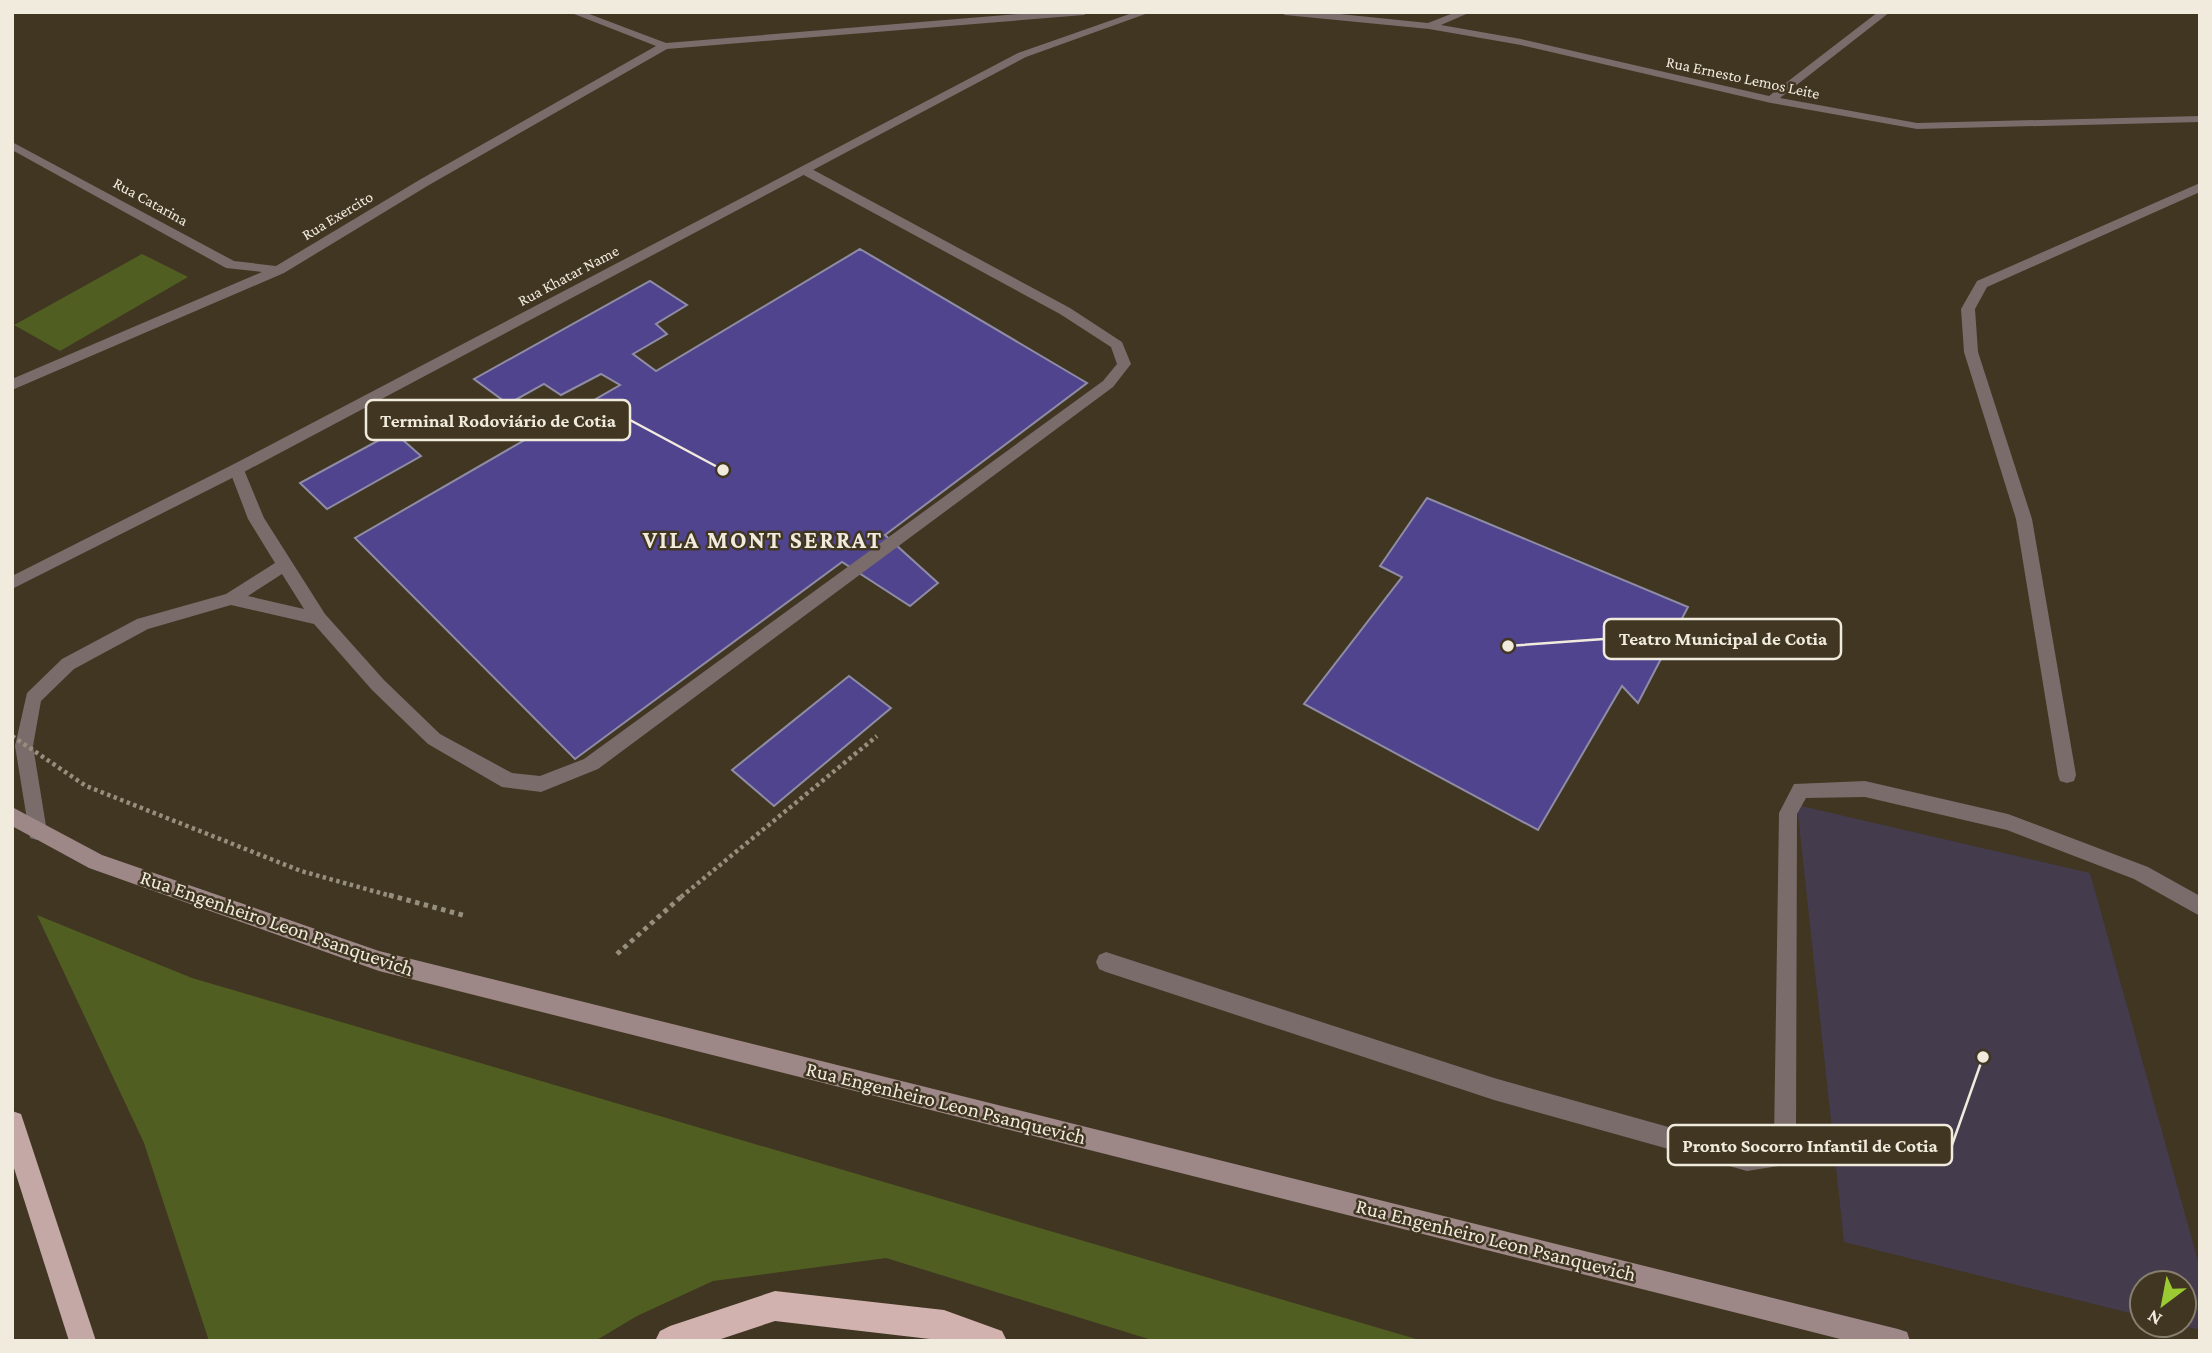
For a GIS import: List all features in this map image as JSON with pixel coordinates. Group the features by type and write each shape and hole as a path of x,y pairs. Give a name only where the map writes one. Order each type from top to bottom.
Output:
{"highway":[{"path":"12,1123 83,1341"},
{"path":"670,1341 775,1306 944,1325 992,1341"}],"main road":[{"name":"Rua Engenheiro Leon Psanquevich","path":"12,815 37,832 96,862 379,961 1898,1341"}],"street":[{"path":"574,12 665,46 1084,12"},
{"name":"Rua Khatar Name","path":"12,583 237,469 1022,55 1146,12"},
{"name":"Rua Ernesto Lemos Leite","path":"1285,12 1429,26 1521,42 1770,100 1917,125 2200,119"},
{"path":"1429,26 1466,12"},
{"path":"1770,100 1885,12"},
{"name":"Rua Exercito","path":"12,385 279,270 425,182 665,46"},
{"name":"Rua Catarina","path":"12,145 231,265 279,270"},
{"path":"237,469 256,519 319,619 378,685 434,738 509,780 541,784 591,764 1108,384 1124,364 1117,345 1065,311 804,170"},
{"path":"2067,775 2024,519 1971,352 1968,309 1982,284 2200,187"},
{"path":"37,832 24,746 33,698 68,664 143,624 231,599 286,564"},
{"path":"231,599 319,619"},
{"path":"1106,962 1494,1089 1746,1160 1777,1157 1785,1142 1788,813 1801,790 1866,789 2008,822 2141,873 2200,906"}],"path":[{"path":"12,736 86,786 301,871 466,916"},
{"path":"617,954 715,866 877,736"}],"shaded area":[{"path":"1797,805 2090,873 2200,1268 2200,1330 2198,1269 2128,1269 2128,1313 1844,1242"}],"green space":[{"path":"142,254 188,277 60,351 14,325"},
{"path":"37,915 192,978 1423,1341 1155,1341 886,1258 713,1281 637,1316 595,1341 209,1341 144,1143"}],"building":[{"path":"860,249 1087,383 885,535 938,583 910,606 842,562 575,759 355,538 620,385 601,374 561,395 544,384 508,404 474,379 650,281 687,305 656,324 667,334 633,354 656,371"},
{"path":"394,432 421,456 327,509 300,483"},
{"path":"1427,498 1688,607 1638,703 1622,686 1538,830 1304,704 1402,577 1380,566"},
{"path":"849,676 891,708 774,806 732,770"}],"place":[{"name":"Terminal Rodoviário de Cotia","path":"723,470"},
{"name":"Teatro Municipal de Cotia","path":"1508,646"},
{"name":"Pronto Socorro Infantil de Cotia","path":"1983,1057"}],"district":[{"name":"VILA MONT SERRAT","path":"763,540"}]}
